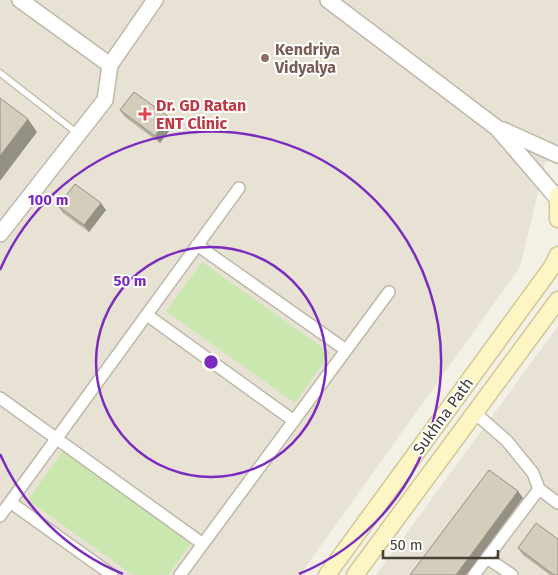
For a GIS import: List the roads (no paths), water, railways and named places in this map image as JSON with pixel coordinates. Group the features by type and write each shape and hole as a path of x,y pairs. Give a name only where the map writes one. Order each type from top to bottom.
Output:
{"main road":[{"path":"558,197 558,219"},
{"name":"Sukhna Path","path":"327,575 547,275 558,256"},
{"name":"Sukhna Path","path":"355,575 558,300"}],"street":[{"path":"20,0 110,65"},
{"path":"0,234 105,100 110,65 155,0"},
{"path":"328,0 497,128 558,197"},
{"path":"497,128 558,155"},
{"path":"0,516 239,188"},
{"path":"197,245 346,350"},
{"path":"180,575 390,292"},
{"path":"147,315 294,421"},
{"path":"0,398 203,544"},
{"path":"475,412 507,441 533,473 539,489 558,503"},
{"path":"474,575 539,489"},
{"path":"10,502 112,575"},
{"path":"487,558 512,575"}],"lane":[{"path":"0,73 78,134"}],"place":[{"name":"Kendriya Vidyalya","path":"265,58"},
{"name":"Dr. GD Ratan ENT Clinic","path":"145,114"}]}
